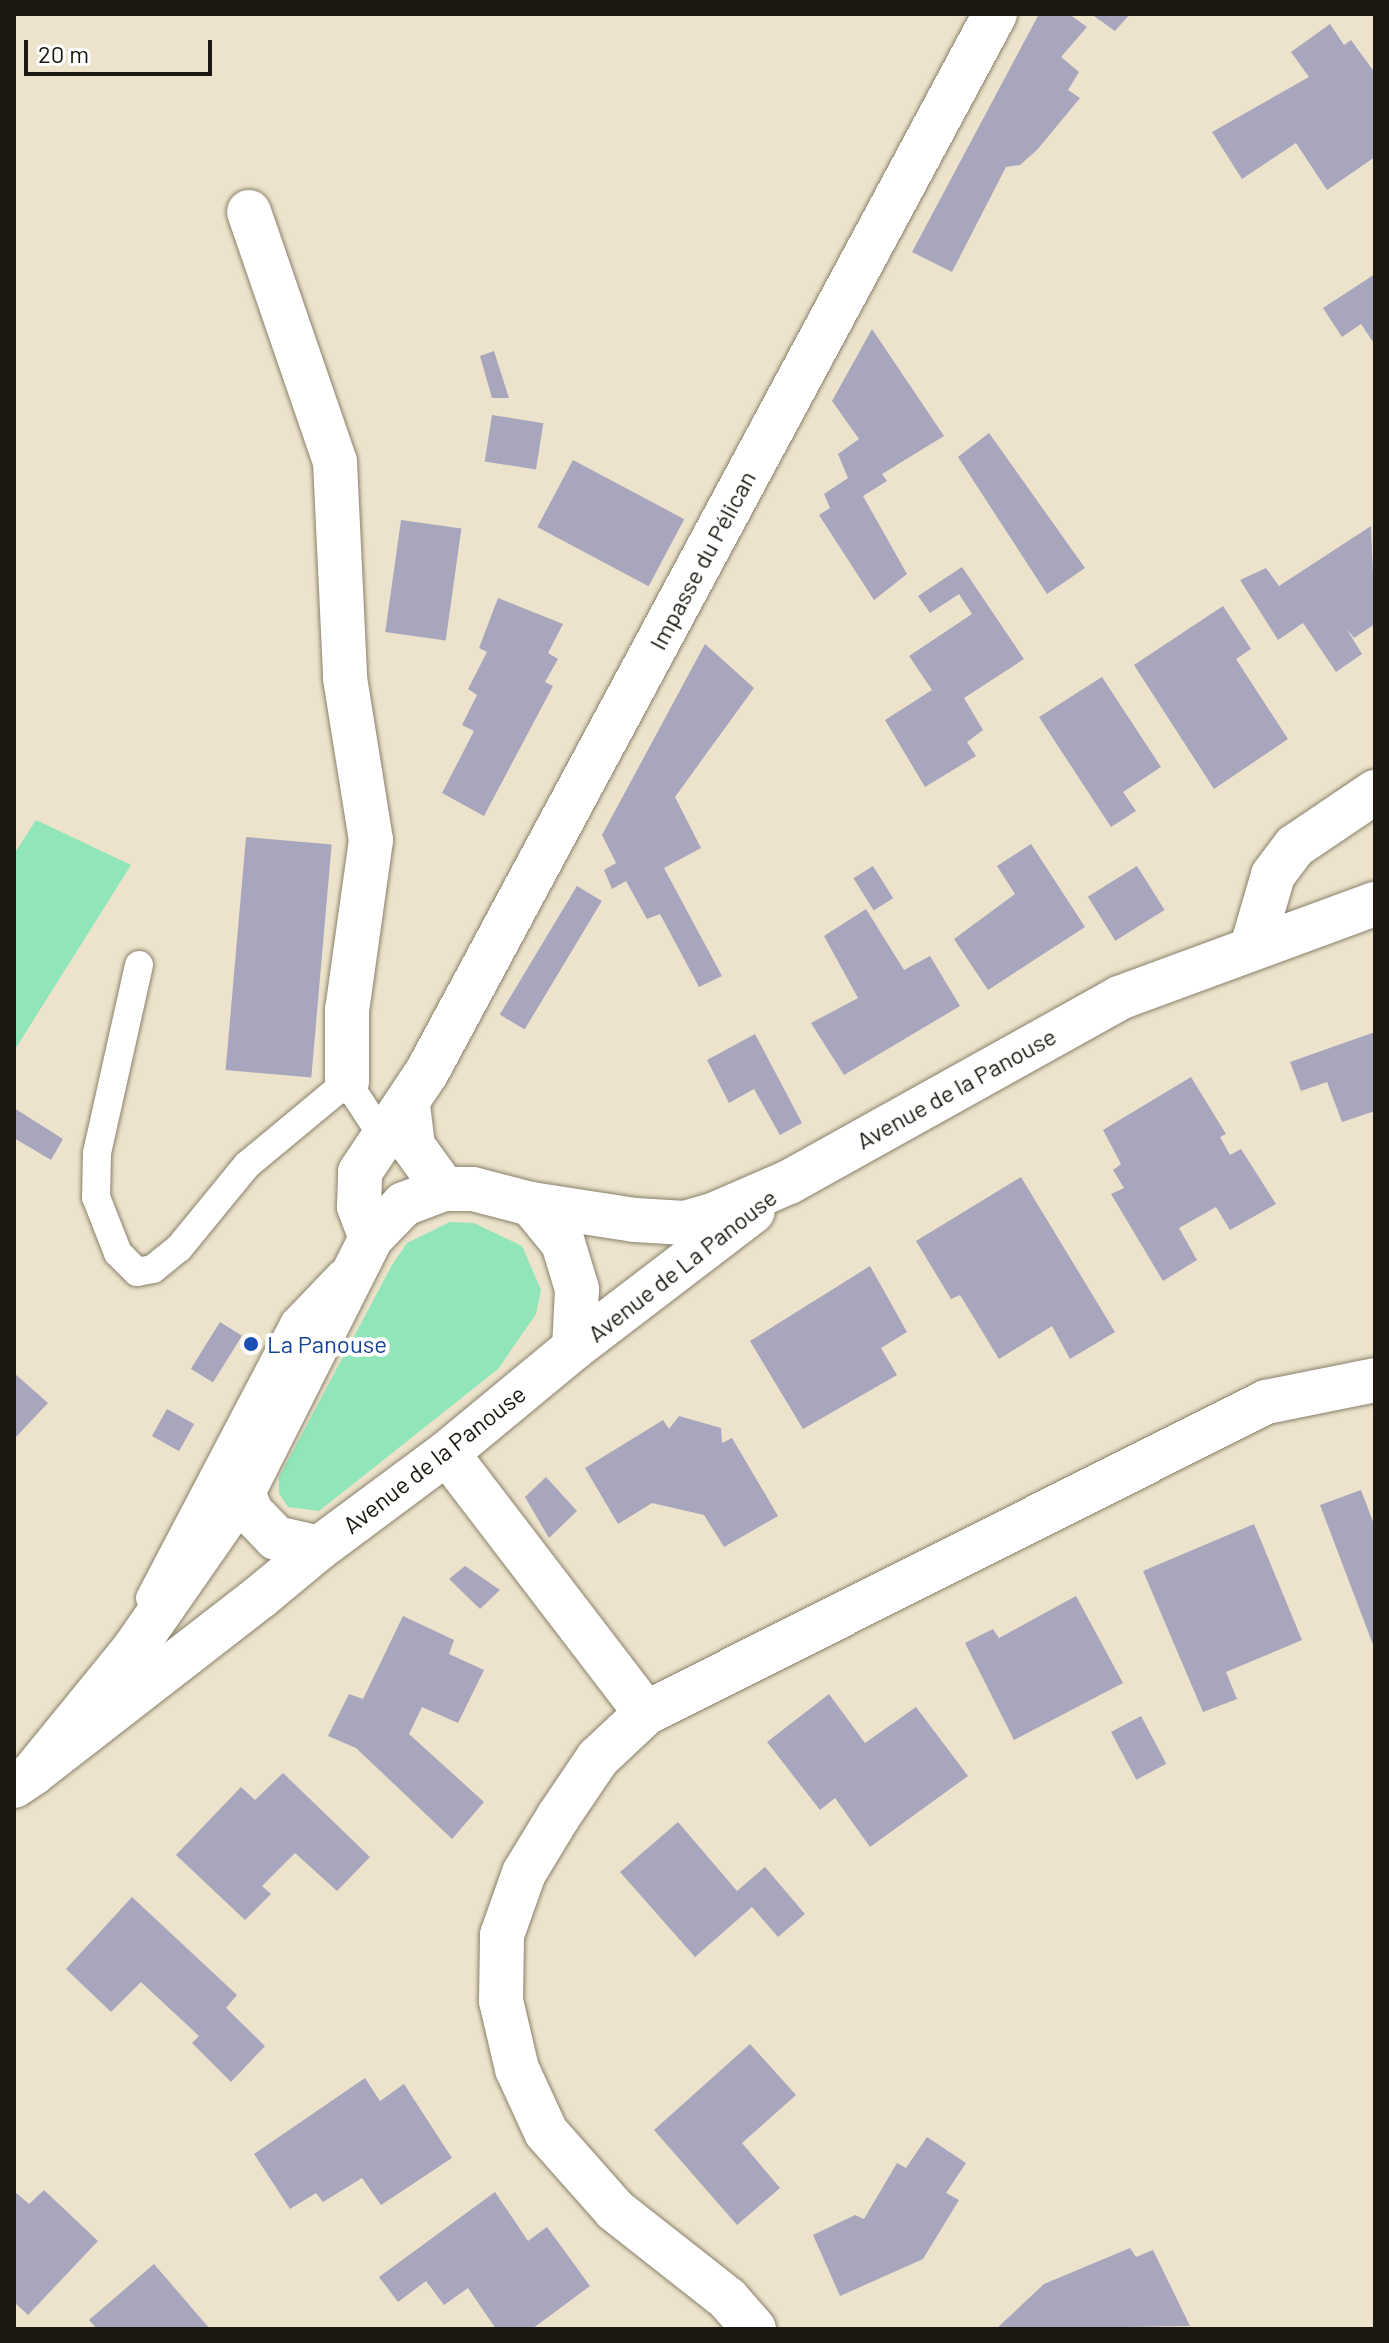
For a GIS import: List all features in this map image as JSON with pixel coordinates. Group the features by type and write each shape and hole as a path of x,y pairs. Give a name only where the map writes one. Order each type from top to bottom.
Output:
{"street":[{"name":"Impasse du Pélican","path":"366,1245 359,1206 360,1172 394,1120 995,14"},
{"path":"249,212 335,462 345,678 371,840 347,1010 347,1082"},
{"path":"1252,947 1273,875 1295,846 1375,792"},
{"name":"Avenue de la Panouse","path":"24,1780 111,1677 243,1492 366,1245 404,1204 444,1189 473,1189 531,1204 685,1223 789,1182 1119,998 1375,904"},
{"path":"394,1120 444,1189"},
{"name":"Avenue de La Panouse","path":"574,1348 789,1182"},
{"name":"Avenue de la Panouse","path":"24,1780 319,1548 447,1453 574,1348 577,1289 563,1243 531,1204"},
{"path":"754,2329 728,2299 615,2210 546,2132 517,2069 501,2001 502,1935 524,1873 598,1758 646,1713 1266,1402 1375,1380"},
{"path":"447,1453 646,1713"},
{"name":"Avenue de la Panouse","path":"243,1492 251,1512 276,1538 319,1548"}],"lane":[{"path":"139,965 97,1153 96,1197 118,1253 137,1272 153,1269 179,1248 247,1165 347,1082 394,1120"},
{"path":"111,1677 295,1322 366,1245"}],"green space":[{"path":"36,820 131,865 14,1051 14,854"},
{"path":"450,1222 474,1223 522,1246 541,1290 536,1314 498,1369 319,1511 288,1507 279,1493 279,1477 392,1265 407,1243"}],"building":[{"path":"1039,14 1069,14 1087,27 1061,57 1079,72 1068,90 1080,98 1037,150 1020,165 1006,167 952,272 912,252"},
{"path":"1091,14 1130,14 1115,31"},
{"path":"1330,24 1344,45 1351,40 1375,73 1375,157 1327,190 1296,143 1242,179 1212,132 1309,77 1291,52"},
{"path":"1375,274 1375,345 1361,324 1342,337 1323,308"},
{"path":"872,329 944,436 882,474 887,481 863,496 907,574 874,600 819,515 830,508 824,494 848,478 838,454 859,439 832,401"},
{"path":"494,351 509,398 492,398 480,356"},
{"path":"492,415 543,423 536,470 485,461"},
{"path":"989,433 1085,568 1047,594 958,457"},
{"path":"573,460 684,519 649,586 537,527"},
{"path":"401,520 461,528 446,640 385,632"},
{"path":"1371,526 1375,624 1354,638 1346,628 1362,654 1336,672 1303,623 1278,640 1240,580 1266,568 1279,586"},
{"path":"962,567 1024,659 964,698 983,730 967,742 976,756 925,787 885,720 932,690 909,656 972,614 959,594 930,613 918,596"},
{"path":"498,598 563,624 548,653 558,659 545,682 553,686 484,816 442,793 474,731 462,725 477,695 468,689 487,652 479,648"},
{"path":"1223,606 1251,649 1236,659 1288,739 1214,789 1134,665"},
{"path":"705,644 754,688 675,797 701,848 664,868 722,976 699,987 660,914 647,919 626,881 612,889 604,870 616,863 602,835"},
{"path":"1102,677 1161,767 1123,792 1136,811 1111,827 1039,717"},
{"path":"246,837 332,844 311,1078 226,1070"},
{"path":"1031,844 1085,927 988,990 954,939 1015,894 997,866"},
{"path":"873,866 893,898 874,910 853,878"},
{"path":"1137,866 1165,910 1115,941 1088,897"},
{"path":"577,886 602,901 525,1030 500,1015"},
{"path":"866,909 904,970 930,956 960,1006 844,1075 811,1023 858,998 824,936"},
{"path":"1375,1032 1375,1111 1342,1122 1327,1082 1301,1091 1290,1062"},
{"path":"755,1034 802,1123 780,1135 754,1089 729,1103 707,1060"},
{"path":"1191,1077 1226,1134 1220,1137 1230,1155 1241,1149 1276,1204 1230,1230 1216,1207 1179,1228 1197,1260 1163,1281 1111,1194 1124,1188 1113,1170 1121,1164 1103,1130"},
{"path":"14,1108 63,1139 51,1160 14,1138"},
{"path":"1021,1177 1115,1332 1070,1359 1052,1326 999,1359 960,1295 951,1299 916,1241"},
{"path":"870,1266 907,1332 881,1348 897,1375 803,1429 750,1341"},
{"path":"220,1322 242,1336 213,1382 191,1369"},
{"path":"14,1373 48,1403 14,1439"},
{"path":"167,1409 194,1424 179,1451 152,1436"},
{"path":"679,1416 721,1428 722,1443 732,1438 778,1516 724,1547 704,1515 652,1503 618,1524 585,1468 663,1420 669,1429"},
{"path":"546,1477 577,1511 549,1538 525,1497"},
{"path":"1361,1490 1375,1527 1375,1650 1320,1505"},
{"path":"1254,1524 1302,1640 1226,1672 1237,1699 1203,1712 1143,1571"},
{"path":"465,1566 500,1590 480,1609 449,1579"},
{"path":"1076,1596 1123,1683 1014,1740 965,1643 993,1629 999,1638"},
{"path":"403,1616 454,1640 449,1654 484,1670 458,1723 422,1707 409,1734 484,1802 452,1839 356,1748 328,1736 349,1694 363,1699"},
{"path":"829,1694 865,1743 916,1707 968,1776 870,1847 835,1798 820,1810 767,1742"},
{"path":"1141,1716 1166,1764 1136,1780 1111,1732"},
{"path":"283,1773 370,1857 337,1891 295,1853 262,1886 271,1894 245,1920 176,1855 241,1787 255,1800"},
{"path":"678,1822 737,1891 765,1867 805,1914 778,1937 752,1907 695,1957 620,1872"},
{"path":"132,1897 237,1995 226,2008 265,2046 231,2082 192,2043 199,2036 141,1982 111,2012 66,1969"},
{"path":"750,2044 796,2095 742,2143 780,2188 737,2225 654,2130"},
{"path":"365,2078 380,2101 404,2084 452,2158 381,2205 362,2178 323,2202 316,2193 290,2209 254,2154"},
{"path":"927,2137 966,2163 946,2193 959,2200 923,2259 840,2296 813,2235 855,2215 864,2219 897,2163 906,2168"},
{"path":"44,2190 98,2241 28,2315 14,2302 14,2191 29,2204"},
{"path":"495,2192 528,2241 547,2227 590,2286 532,2329 496,2329 468,2288 444,2305 426,2281 398,2302 379,2277"},
{"path":"1130,2248 1136,2257 1153,2250 1190,2326 996,2329 1044,2284"},
{"path":"154,2264 210,2329 97,2329 89,2320"}],"place":[{"name":"La Panouse","path":"251,1344"}]}
